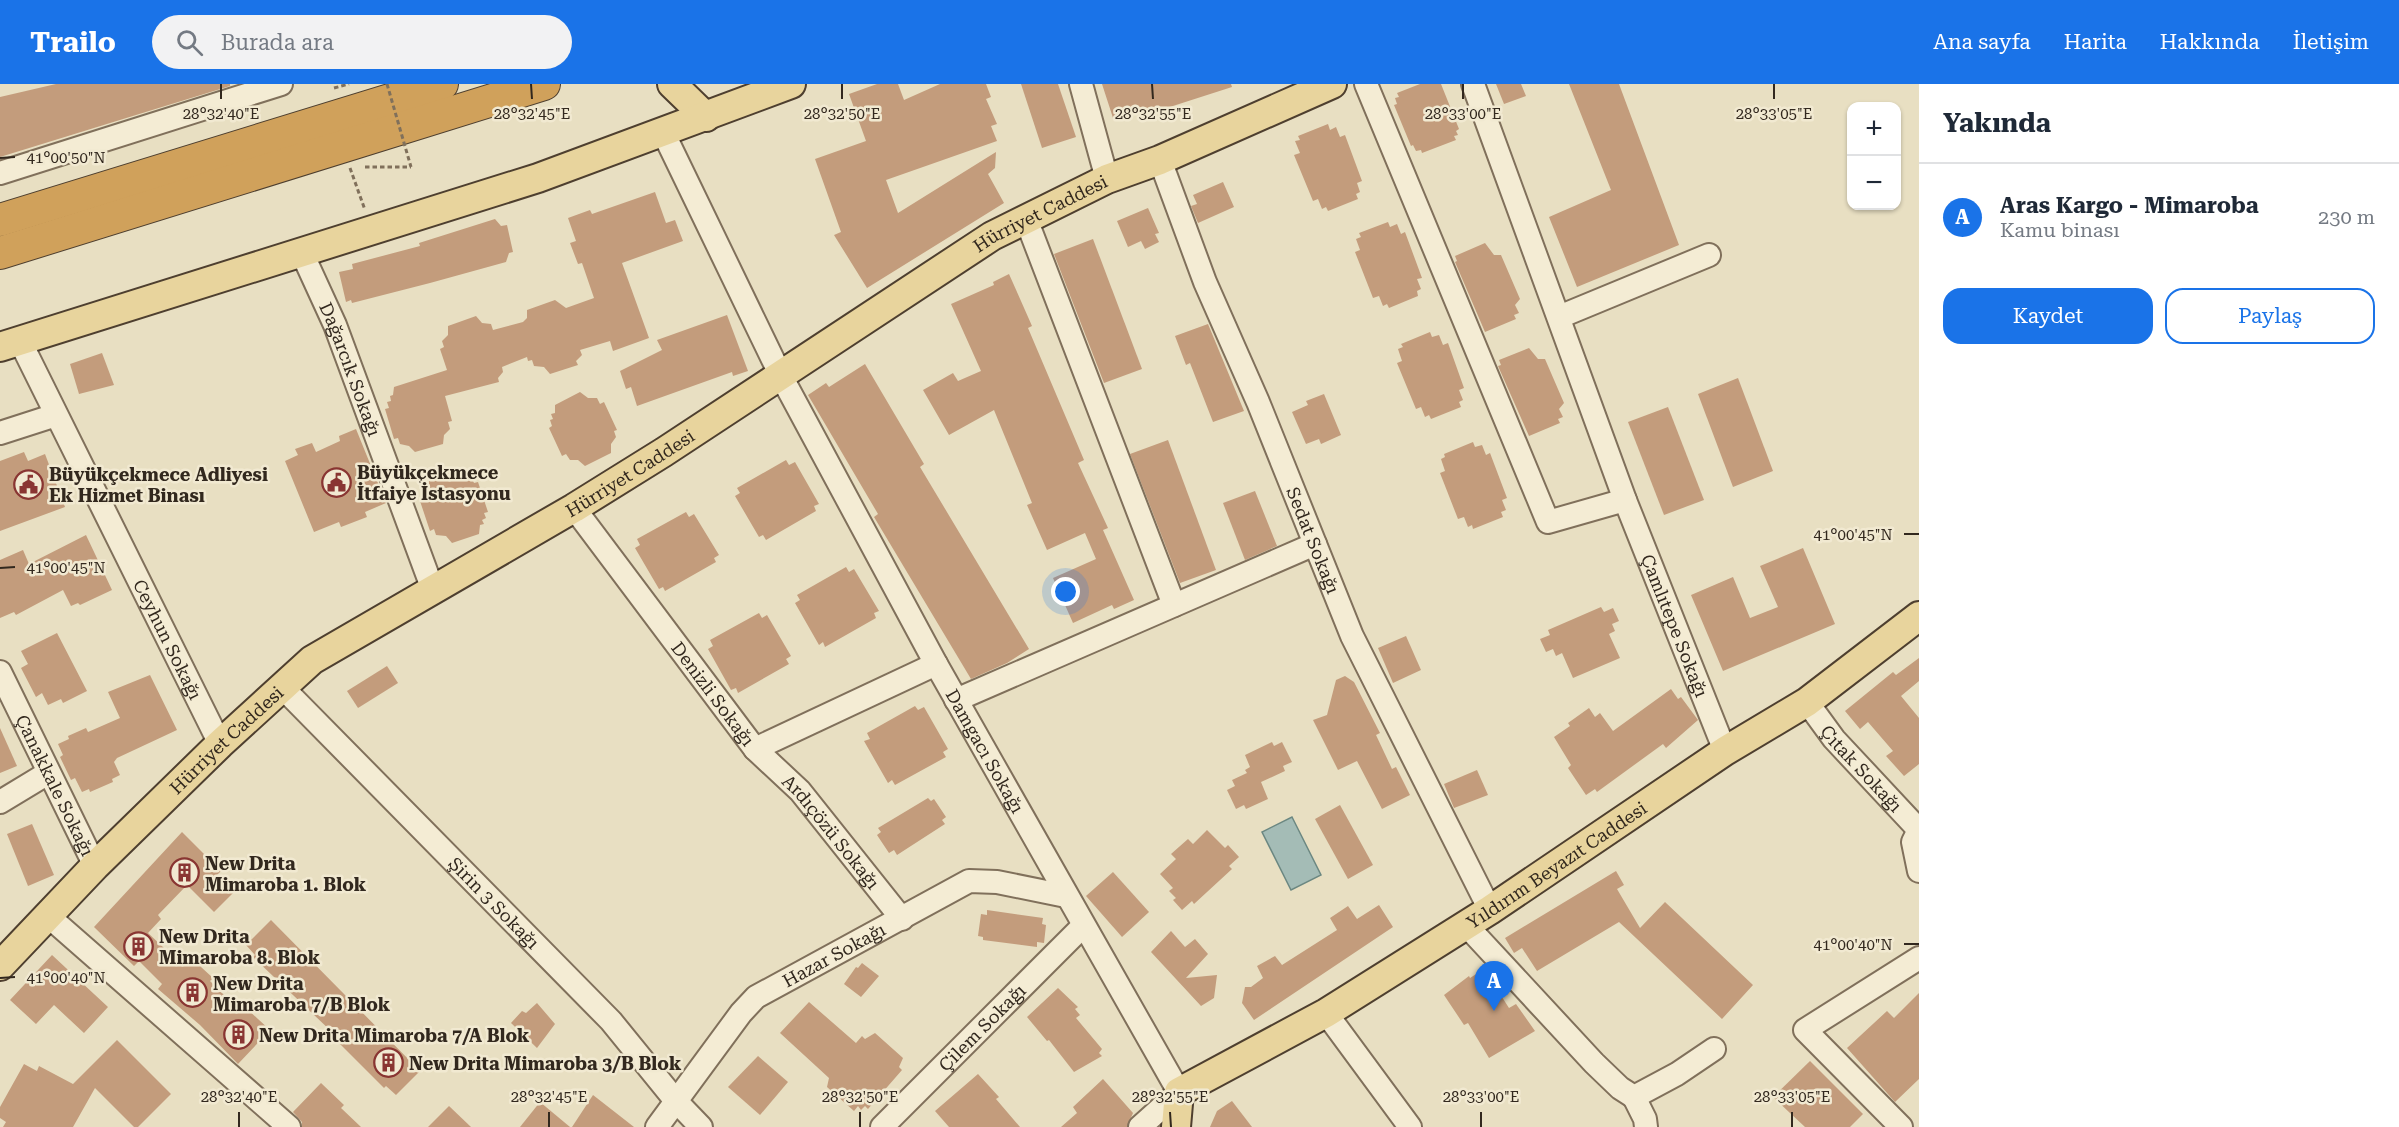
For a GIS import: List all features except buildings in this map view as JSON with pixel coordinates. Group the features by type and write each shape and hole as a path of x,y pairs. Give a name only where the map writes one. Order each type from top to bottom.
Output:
{"highway":[{"path":"0,220 442,84"},
{"path":"0,253 544,84"}],"main road":[{"path":"672,84 705,117"},
{"path":"10,344 373,232 538,178 791,84"},
{"name":"Hürriyet Caddesi","path":"0,966 95,866 281,686 312,660 574,508 664,452 992,236 1107,179 1160,160 1332,84"},
{"name":"Yıldırım Beyazıt Caddesi","path":"1179,1092 1326,1013 1478,917 1725,751 1807,702 1919,616"},
{"path":"1176,1127 1179,1092"}],"street":[{"path":"0,174 281,84"},
{"path":"1082,84 1107,179"},
{"path":"1366,84 1548,522 1626,500"},
{"name":"Çamlıtepe Sokağı","path":"1473,84 1626,500 1725,751"},
{"name":"Damgacı Sokağı","path":"663,132 780,374 936,664 1082,927 1179,1092"},
{"name":"Sedat Sokağı","path":"1160,160 1205,282 1258,402 1352,636 1478,917 1594,1063 1620,1088 1634,1097"},
{"path":"1026,219 1174,605"},
{"name":"Dağarcık Sokağı","path":"302,253 335,325 433,590"},
{"path":"1559,317 1709,255"},
{"name":"Ceyhun Sokağı","path":"10,344 56,415 220,744"},
{"path":"0,433 56,415"},
{"name":"Denizli Sokağı","path":"574,508 754,749 936,664"},
{"path":"956,700 1315,544"},
{"name":"Çanakkale Sokağı","path":"0,672 95,866"},
{"name":"Şirin 3 Sokağı","path":"281,686 612,1021 676,1101 700,1127"},
{"name":"Çıtak Sokağı","path":"1807,702 1834,739 1919,830"},
{"name":"Ardıçözü Sokağı","path":"754,749 800,791 902,918"},
{"path":"0,802 48,772"},
{"path":"1919,830 1912,842 1919,872"},
{"name":"Hazar Sokağı","path":"657,1127 741,1013 756,997 969,881 997,882 1066,896"},
{"path":"47,915 289,1127"},
{"name":"Çilem Sokağı","path":"882,1127 1082,927"},
{"path":"1901,1127 1805,1030 1919,958"},
{"path":"1326,1013 1406,1126"},
{"path":"1646,1127 1646,1119 1634,1097 1677,1074 1714,1049"},
{"path":"1140,1127 1179,1092"}],"path":[{"path":"334,88 350,84"},
{"path":"373,232 350,167 411,166 387,84"}],"water":[{"path":"1292,817 1321,875 1291,890 1262,832"}],"place":[{"name":"Büyükçekmece İtfaiye İstasyonu","path":"336,482"},
{"name":"Büyükçekmece Adliyesi Ek Hizmet Binası","path":"28,484"},
{"name":"New Drita Mimaroba 1. Blok","path":"184,873"},
{"name":"New Drita Mimaroba 8. Blok","path":"138,946"},
{"name":"New Drita Mimaroba 7/B Blok","path":"192,993"},
{"name":"Aras Kargo - Mimaroba","path":"1494,1011"},
{"name":"New Drita Mimaroba 7/A Blok","path":"238,1035"},
{"name":"New Drita Mimaroba 3/B Blok","path":"388,1063"}]}
